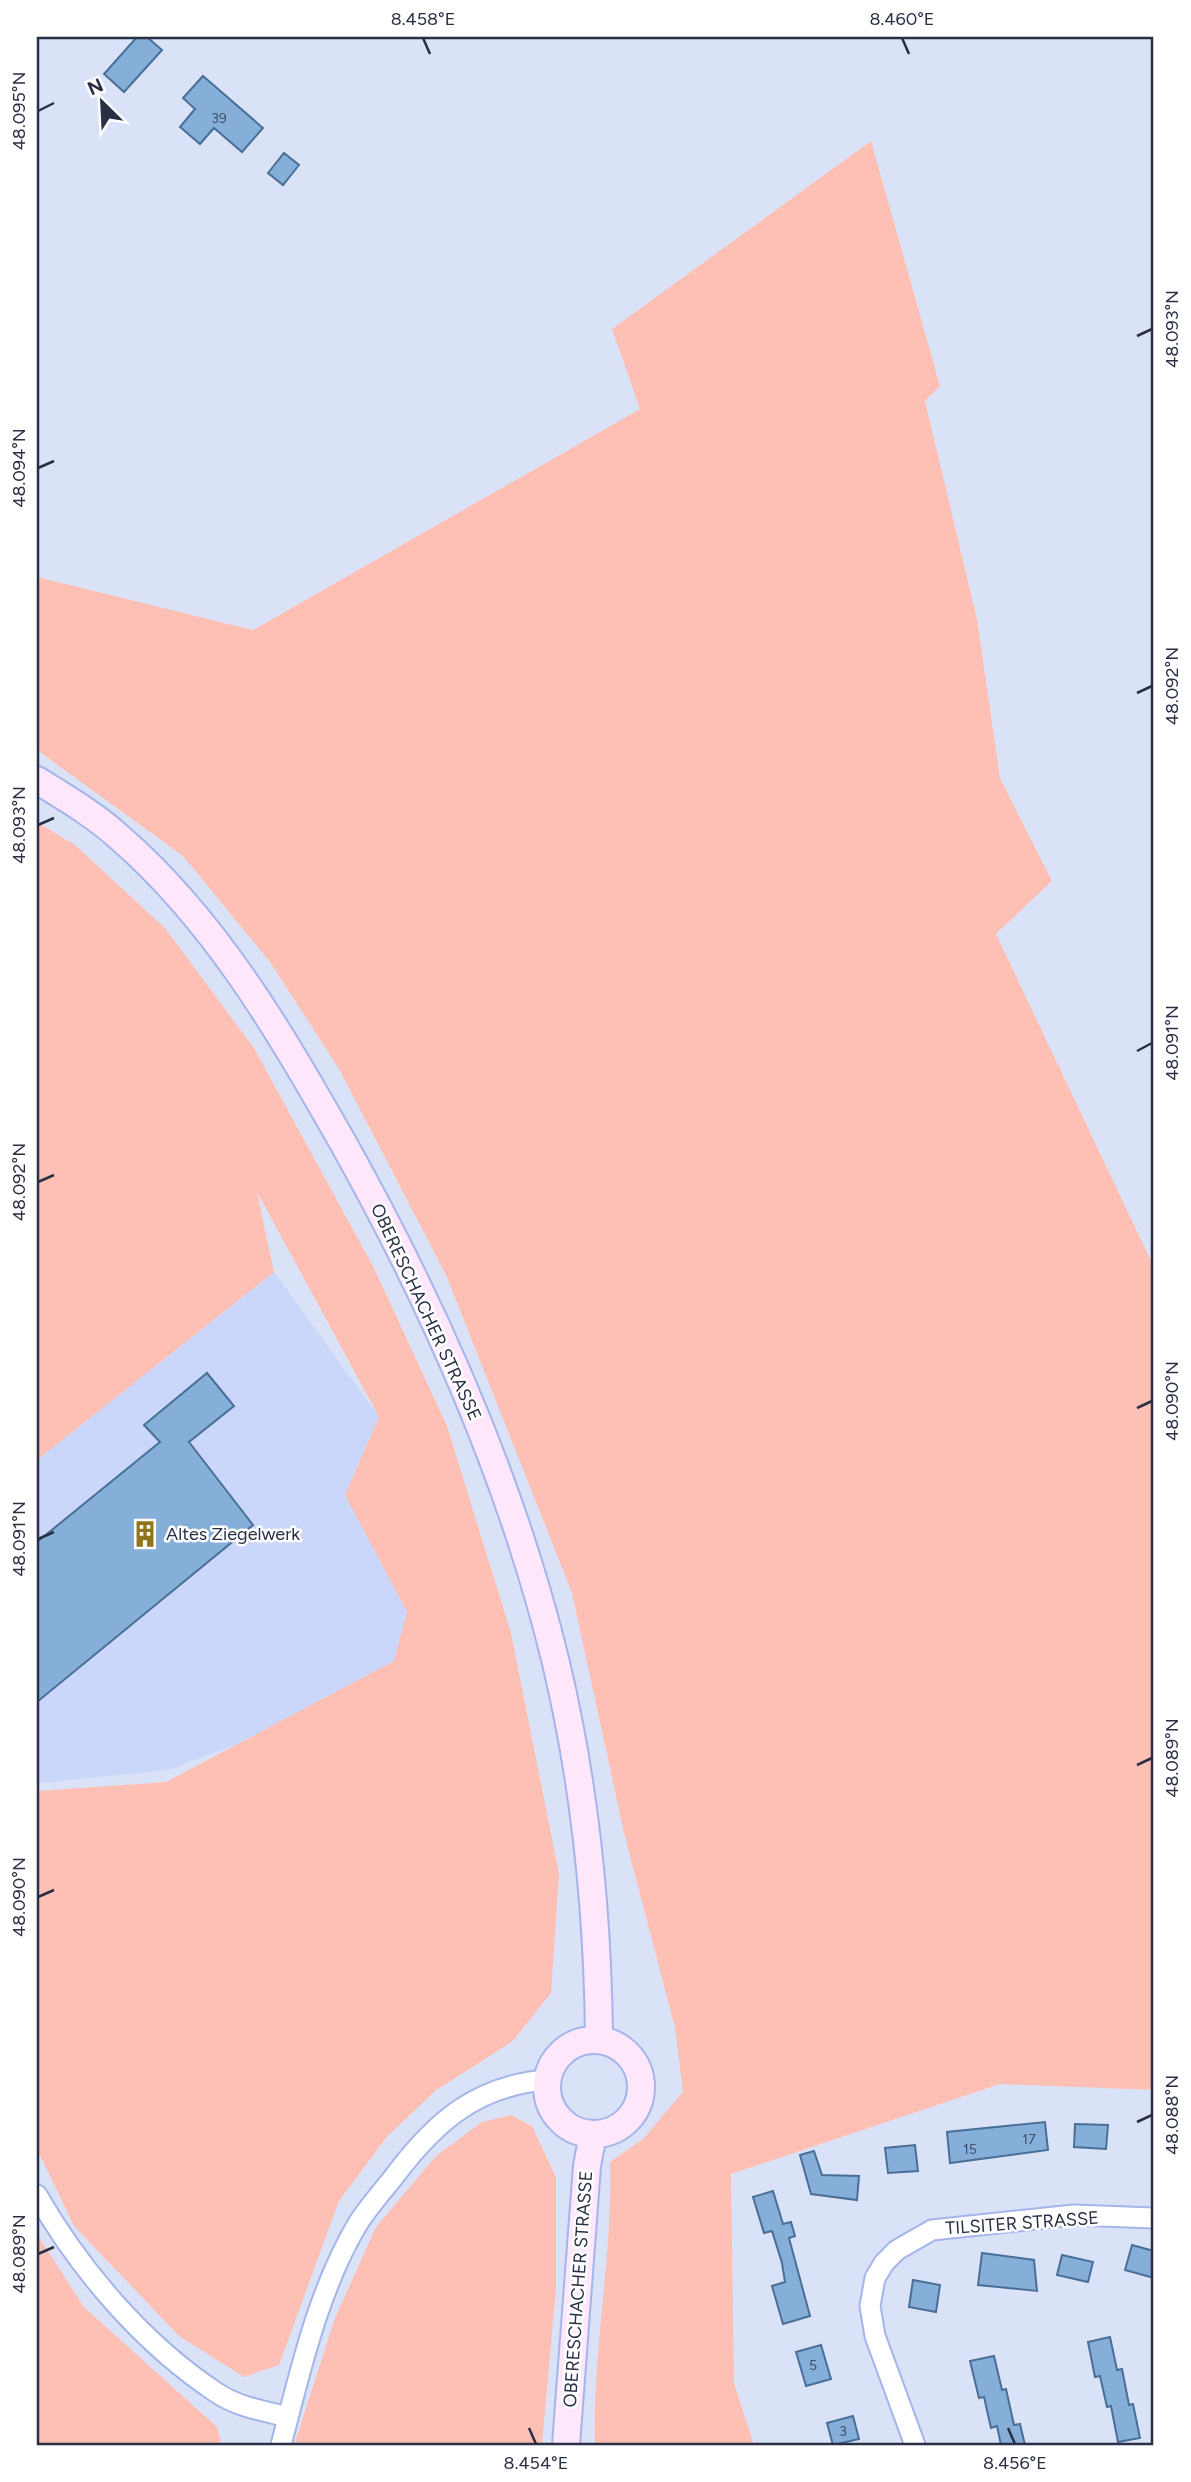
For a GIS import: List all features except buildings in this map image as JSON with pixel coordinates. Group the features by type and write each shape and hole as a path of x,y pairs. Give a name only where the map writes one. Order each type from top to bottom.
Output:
{"main road":[{"name":"OBERESCHACHER STRASSE","path":"37,780 116,834 159,873 201,921 244,979 307,1079 367,1185 455,1367 529,1567 563,1696 588,1852 599,2040"},
{"path":"587,2040 599,2040 621,2048 630,2056 636,2066 641,2090 634,2112 626,2121 616,2128 593,2134 568,2125 558,2117 551,2105 547,2080 551,2068 565,2049 587,2040"},
{"name":"OBERESCHACHER STRASSE","path":"566,2445 587,2166 593,2134"}],"street":[{"path":"281,2445 314,2326 357,2225 418,2144 459,2109 496,2089 547,2080"},
{"path":"37,2195 58,2232 94,2278 153,2342 218,2394 251,2408 288,2417"},
{"name":"TILSITER STRASSE","path":"915,2445 875,2336 870,2306 875,2278 884,2263 897,2250 932,2230 1074,2215 1154,2218"}],"shaded area":[{"path":"871,141 940,386 925,401 977,619 1000,778 1052,881 996,934 1154,1267 1154,2090 1000,2084 731,2174 734,2383 754,2445 595,2445 596,2374 608,2233 610,2162 643,2139 683,2092 675,2028 624,1833 572,1593 446,1275 339,1069 270,962 183,856 37,750 37,577 253,630 640,409 612,329"},
{"path":"37,822 75,845 165,928 254,1048 374,1268 447,1426 511,1633 559,1874 551,1993 513,2041 435,2091 386,2138 339,2201 279,2365 244,2377 179,2336 74,2226 37,2149 37,1791 166,1782 394,1661 407,1612 345,1495 379,1417 257,1192 274,1272 37,1460"},
{"path":"274,1272 379,1417 345,1495 407,1612 395,1661 237,1744 168,1770 37,1783 37,1460"},
{"path":"511,2115 532,2126 556,2177 556,2287 542,2445 294,2445 335,2318 376,2227 436,2156 482,2122"},
{"path":"37,2234 84,2307 217,2427 222,2445 37,2445"}],"place":[{"name":"Altes Ziegelwerk","path":"145,1534"}]}
